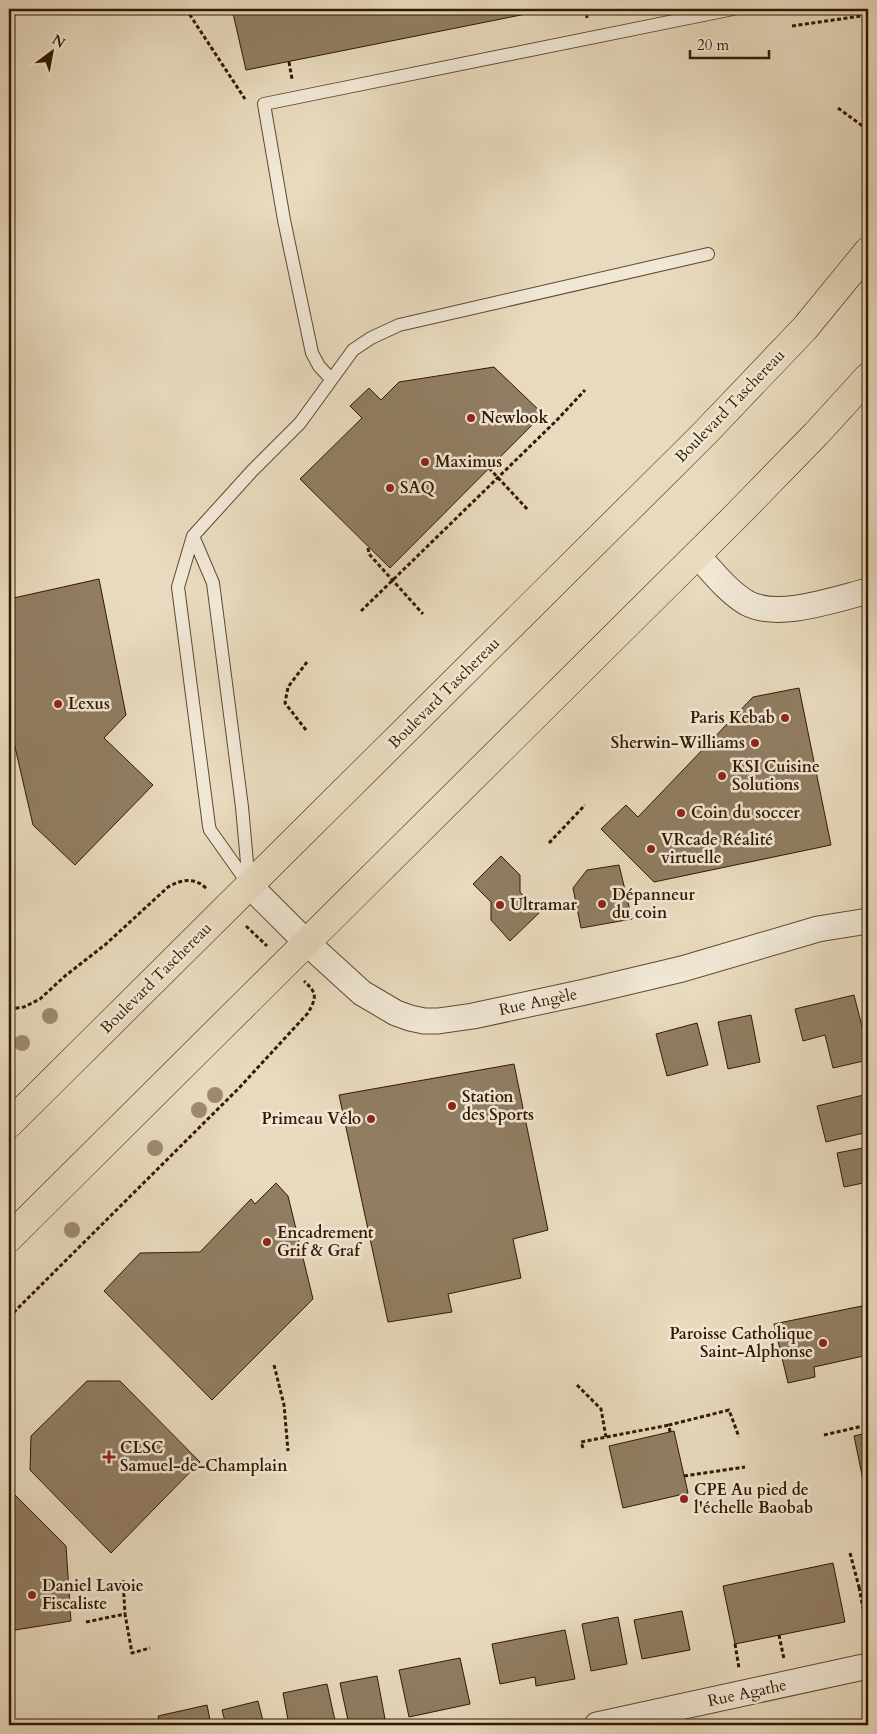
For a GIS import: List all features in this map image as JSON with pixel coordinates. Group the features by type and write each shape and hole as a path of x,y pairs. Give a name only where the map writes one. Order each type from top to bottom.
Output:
{"main road":[{"name":"Boulevard Taschereau","path":"9,1124 703,435 805,328 868,251"},
{"path":"9,1238 697,555 810,440 868,377"}],"street":[{"path":"697,555 736,594 748,603 763,608 779,610 796,608 868,591"},
{"name":"Rue Angèle","path":"249,885 353,986 388,1009 410,1018 438,1021 473,1016 585,992 682,969 818,929 868,921"},
{"name":"Rue Agathe","path":"597,1725 868,1666"}],"lane":[{"path":"332,379 319,366 312,353 284,220 264,104 734,9"},
{"path":"249,885 209,826 178,587 193,536 300,423 353,350 371,338 399,325 708,254"},
{"path":"193,536 213,584 242,807 249,885"}],"path":[{"path":"186,9 250,106"},
{"path":"792,26 868,14 864,9"},
{"path":"838,108 868,130"},
{"path":"361,611 558,420 585,390"},
{"path":"490,468 528,510"},
{"path":"368,548 369,554 423,614"},
{"path":"306,730 285,703 288,688 307,662"},
{"path":"548,843 585,805"},
{"path":"9,1009 40,1000 65,976 106,944 168,887 176,882 185,880 195,880 203,885 314,990 315,998 308,1013 239,1088 9,1317"},
{"path":"865,1271 868,1285"},
{"path":"274,1365 284,1405 288,1451"},
{"path":"577,1385 601,1409 606,1437"},
{"path":"583,1448 581,1442 669,1425 729,1410 740,1437"},
{"path":"669,1425 670,1432"},
{"path":"824,1435 863,1426"},
{"path":"684,1476 745,1467"},
{"path":"850,1553 860,1587 868,1634"},
{"path":"123,1580 125,1614 132,1653 150,1648"},
{"path":"860,1587 868,1591"},
{"path":"86,1622 125,1614"}],"building":[{"path":"232,9 551,9 246,70"},
{"path":"494,367 543,414 390,568 300,479 362,418 350,406 369,388 381,400 399,382"},
{"path":"99,579 126,715 104,738 153,785 75,865 33,825 9,721 9,599"},
{"path":"799,688 831,845 654,882 601,829 626,805 638,817 753,697"},
{"path":"501,856 520,875 520,892 539,913 510,941 491,920 491,902 473,884"},
{"name":"Dépanneur du coin","path":"619,865 632,919 581,928 573,888 587,870"},
{"path":"854,995 868,1050 868,1060 833,1068 825,1035 803,1041 795,1009"},
{"path":"751,1015 760,1062 728,1069 718,1022"},
{"path":"697,1023 708,1065 667,1076 656,1034"},
{"path":"514,1064 548,1230 513,1239 521,1278 448,1294 452,1312 388,1322 339,1095"},
{"path":"868,1094 868,1132 826,1142 817,1106"},
{"path":"868,1147 868,1182 844,1187 837,1153"},
{"path":"276,1183 288,1196 313,1299 212,1400 104,1291 140,1253 200,1252 251,1199 255,1204"},
{"name":"Paroisse Catholique Saint-Alphonse","path":"862,1306 868,1331 868,1355 814,1367 815,1377 788,1383 774,1324"},
{"path":"87,1381 120,1381 200,1462 111,1553 30,1470 31,1436"},
{"path":"868,1416 868,1504 854,1436 867,1433 863,1426 863,1417"},
{"name":"CPE Au pied de l'échelle Baobab","path":"674,1431 688,1493 623,1508 609,1446"},
{"path":"9,1489 66,1546 71,1621 9,1631"},
{"path":"833,1563 845,1622 735,1644 723,1586"},
{"path":"682,1611 690,1650 642,1659 634,1620"},
{"path":"618,1617 627,1664 591,1671 582,1624"},
{"path":"565,1630 575,1679 536,1686 535,1677 500,1684 492,1644"},
{"path":"460,1658 470,1704 409,1717 399,1670"},
{"path":"377,1676 385,1719 349,1725 340,1683"},
{"path":"327,1684 336,1725 289,1725 283,1693"},
{"path":"258,1701 264,1725 226,1725 222,1710"},
{"path":"207,1705 211,1725 160,1725 158,1716"}],"place":[{"name":"Newlook","path":"471,418"},
{"name":"Maximus","path":"425,462"},
{"name":"SAQ","path":"390,488"},
{"name":"Lexus","path":"58,704"},
{"name":"Paris Kebab","path":"785,718"},
{"name":"Sherwin-Williams","path":"755,743"},
{"name":"KSI Cuisine Solutions","path":"722,776"},
{"name":"Coin du soccer","path":"681,813"},
{"name":"VRcade Réalité virtuelle","path":"651,849"},
{"name":"Dépanneur du coin","path":"602,904"},
{"name":"Ultramar","path":"500,905"},
{"name":"Station des Sports","path":"452,1106"},
{"name":"Primeau Vélo","path":"371,1119"},
{"name":"Encadrement Grif & Graf","path":"267,1242"},
{"name":"Paroisse Catholique Saint-Alphonse","path":"823,1343"},
{"name":"CLSC Samuel-de-Champlain","path":"109,1457"},
{"name":"CPE Au pied de l'échelle Baobab","path":"684,1499"},
{"name":"Daniel Lavoie Fiscaliste","path":"32,1595"}]}
